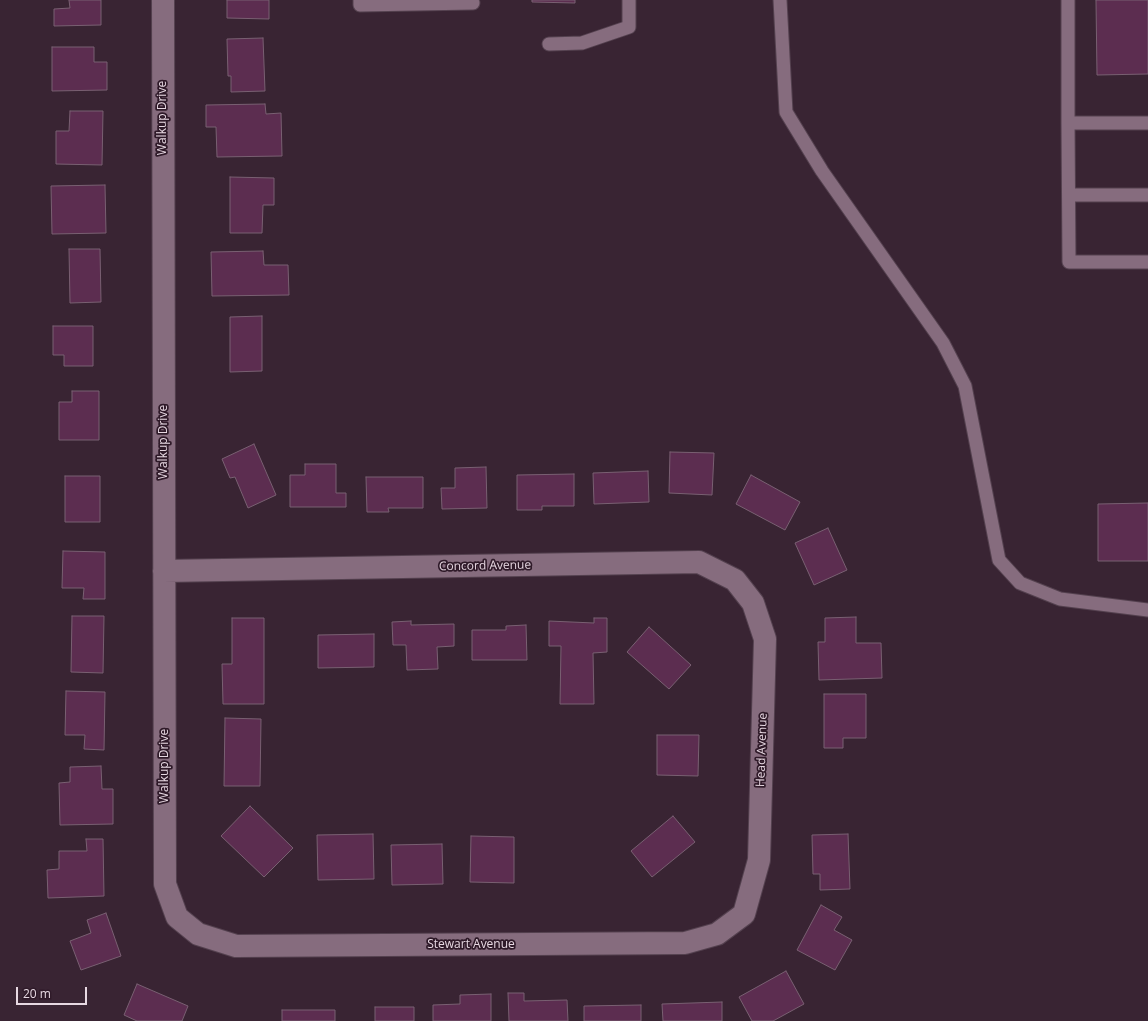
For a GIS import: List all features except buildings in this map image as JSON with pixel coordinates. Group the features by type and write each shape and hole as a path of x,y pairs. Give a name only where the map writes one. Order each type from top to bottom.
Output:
{"street":[{"name":"Walkup Drive","path":"163,0 165,884"},
{"name":"Concord Avenue","path":"164,571 699,562 735,580 753,603 765,639"},
{"name":"Head Avenue","path":"759,860 765,639"},
{"name":"Stewart Avenue","path":"165,884 177,917 198,934 236,946 685,943 717,934 744,914 759,860"}],"lane":[{"path":"360,0 360,5 473,3"},
{"path":"549,44 582,43 629,27 629,0"},
{"path":"780,0 786,112 822,171 943,343 965,386 999,560 1020,583 1060,599 1148,610"},
{"path":"1068,0 1070,262 1148,262"},
{"path":"1068,123 1148,123"},
{"path":"1069,194 1148,194"}]}
